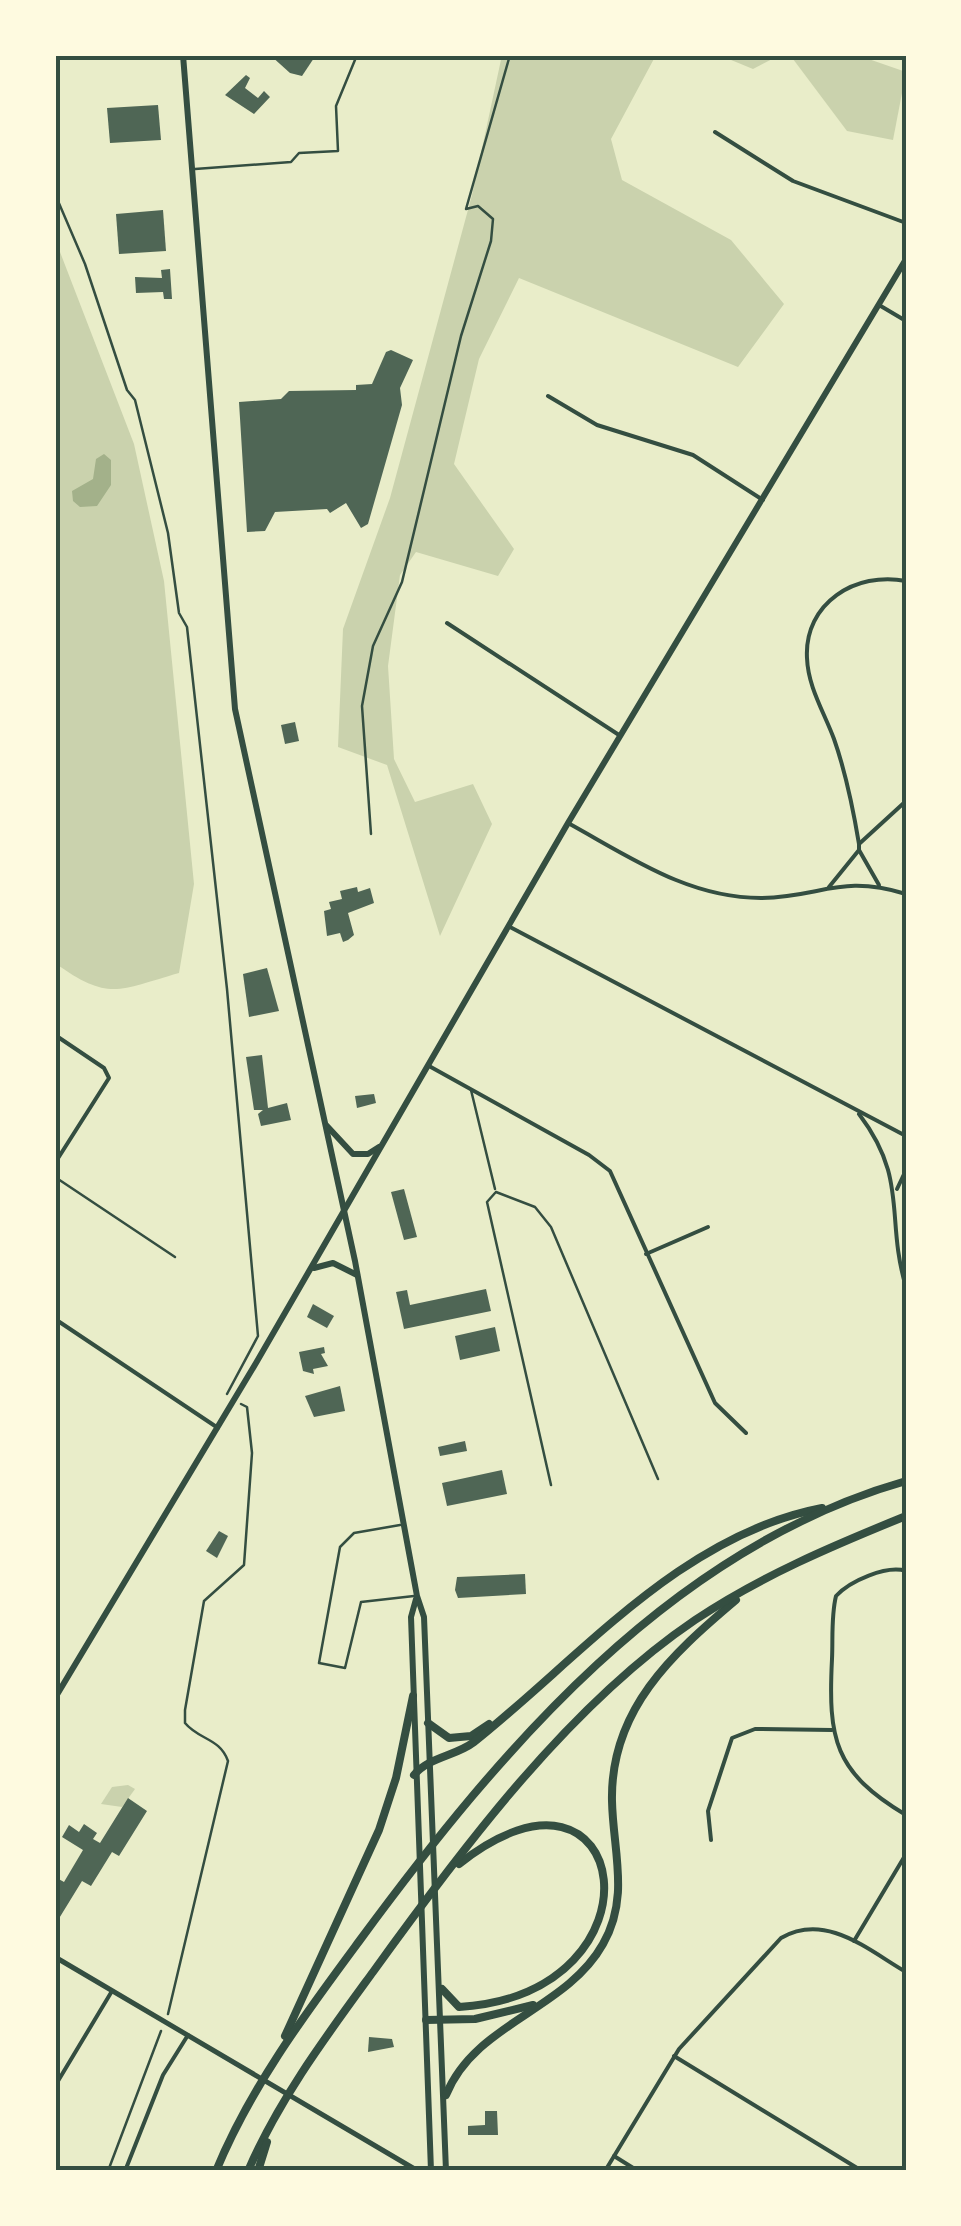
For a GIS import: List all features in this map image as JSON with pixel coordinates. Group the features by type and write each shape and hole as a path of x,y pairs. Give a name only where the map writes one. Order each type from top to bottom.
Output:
{"highway":[{"path":"414,1775 428,1763 470,1745 644,1596 694,1563 800,1512 832,1506 906,1481"},
{"path":"278,2053 396,1892 552,1710 644,1623 696,1582 832,1506"},
{"path":"248,2171 304,2070 440,1881 626,1676 692,1622 758,1582 817,1552 906,1516"},
{"path":"446,2095 464,2059 588,1964 616,1914 620,1884 613,1785 633,1710 668,1659 758,1582"},
{"path":"216,2171 278,2053 379,1830 396,1778 413,1696"},
{"path":"428,1724 449,1738 470,1736 506,1714"},
{"path":"442,1989 459,2007 497,2004 533,1993 554,1978 577,1952 599,1920 606,1897 606,1872 593,1849 582,1837 556,1826 509,1832 461,1858"},
{"path":"426,2020 510,2013 542,2002"},
{"path":"258,2171 273,2122"}],"main road":[{"path":"183,55 235,709 358,1276 424,1617 428,1763 444,2020 446,2171"},
{"path":"55,1698 310,1272 620,736 906,259"},
{"path":"323,1121 353,1154 368,1154 384,1143"},
{"path":"310,1272 333,1263 358,1276"},
{"path":"417,1596 411,1617 414,1775 430,2171"}],"street":[{"path":"715,132 793,181 906,223"},
{"path":"879,305 906,321"},
{"path":"548,396 605,428 682,449 762,500"},
{"path":"880,886 859,847 847,780 808,672 807,646 819,612 843,589 876,580 906,581"},
{"path":"447,623 620,736"},
{"path":"829,887 859,847 906,801"},
{"path":"568,824 700,891 761,898 856,882 906,894"},
{"path":"510,927 906,1136"},
{"path":"55,1035 104,1068 109,1078 55,1162"},
{"path":"429,1066 590,1155 610,1171 715,1404 746,1433"},
{"path":"856,1110 874,1133 896,1194"},
{"path":"906,1170 900,1176 896,1194 897,1247 906,1287"},
{"path":"646,1254 708,1227"},
{"path":"55,1319 218,1428"},
{"path":"906,1571 889,1570 844,1588 836,1596 832,1730 855,1778 906,1815"},
{"path":"711,1840 708,1811 732,1738 755,1729 832,1730"},
{"path":"854,1941 906,1854"},
{"path":"605,2171 674,2056 781,1938 814,1928 854,1941 906,1972"},
{"path":"55,1957 418,2171"},
{"path":"55,2086 112,1990"},
{"path":"126,2171 162,2075 188,2035"},
{"path":"674,2056 862,2171"},
{"path":"614,2156 638,2171"}],"lane":[{"path":"192,170 291,162 300,153 338,152 336,106 357,55"},
{"path":"470,1088 496,1192"},
{"path":"55,1176 175,1256"},
{"path":"496,1192 536,1207 550,1227 658,1479"},
{"path":"496,1192 486,1202 551,1484"},
{"path":"406,1524 354,1534 340,1546 319,1663 346,1668 361,1602 417,1596"}],"path":[{"path":"371,834 362,706 373,646 402,582 461,336 491,242 493,218 478,206 466,209 510,55"},
{"path":"55,194 84,264 127,390 135,400 168,533 179,614 187,627 227,989 258,1336 229,1395"},
{"path":"168,2014 228,1760 218,1742 193,1733 185,1723 185,1710 204,1601 240,1572 252,1453 246,1407 240,1403"},
{"path":"108,2171 161,2031"}],"shaded area":[{"path":"502,55 656,55 611,139 622,180 731,240 784,304 738,367 519,278 479,359 454,464 514,549 498,576 416,552 400,575 388,666 394,759 415,802 473,784 492,824 440,936 387,765 338,747 343,629 390,498 472,195"},
{"path":"719,55 780,55 753,69"},
{"path":"790,55 857,55 906,72 893,140 847,131"},
{"path":"55,239 134,444 164,581 194,884 179,973 128,988 102,988 55,963"},
{"path":"104,454 111,460 111,485 97,506 80,507 73,501 72,491 93,479 96,459"},
{"path":"128,1785 135,1789 122,1807 101,1804 112,1787"}],"building":[{"path":"270,55 316,55 302,76 290,73"},
{"path":"246,75 250,78 245,88 258,98 264,91 270,97 254,114 225,95"},
{"path":"158,105 161,140 110,143 107,108"},
{"path":"163,210 166,251 119,254 116,214"},
{"path":"170,269 172,299 164,299 163,292 136,293 135,277 162,278 161,270"},
{"path":"391,350 413,360 400,388 402,405 368,524 361,528 346,503 330,513 327,509 275,512 265,531 247,532 239,402 281,399 289,391 356,390 356,385 372,384 386,352"},
{"path":"295,722 299,741 285,744 281,725"},
{"path":"357,887 358,892 370,888 374,903 348,913 354,935 348,940 343,942 340,933 327,936 324,911 331,909 329,902 342,899 340,891"},
{"path":"267,968 279,1011 249,1017 243,974"},
{"path":"262,1055 268,1108 287,1103 291,1120 261,1126 258,1114 263,1110 254,1110 246,1057"},
{"path":"374,1094 376,1103 357,1108 355,1096"},
{"path":"404,1189 417,1237 404,1240 391,1192"},
{"path":"486,1289 491,1311 404,1329 396,1292 407,1290 410,1305"},
{"path":"313,1304 334,1316 327,1328 307,1317"},
{"path":"495,1327 500,1351 460,1360 455,1336"},
{"path":"324,1347 325,1353 321,1354 328,1366 313,1369 314,1374 303,1371 299,1352"},
{"path":"340,1386 345,1411 314,1417 305,1396"},
{"path":"465,1441 467,1451 440,1456 438,1447"},
{"path":"502,1470 507,1494 447,1506 442,1483"},
{"path":"219,1531 228,1536 217,1558 206,1551"},
{"path":"525,1574 526,1594 458,1598 455,1590 457,1577"},
{"path":"128,1798 147,1811 119,1856 112,1852 91,1886 82,1881 55,1925 55,1877 64,1882 83,1850 62,1837 69,1825 79,1832 84,1824 97,1833 93,1839 100,1843"},
{"path":"369,2037 392,2039 394,2047 368,2052"},
{"path":"485,2111 497,2111 498,2135 468,2135 468,2126 485,2125"}]}
